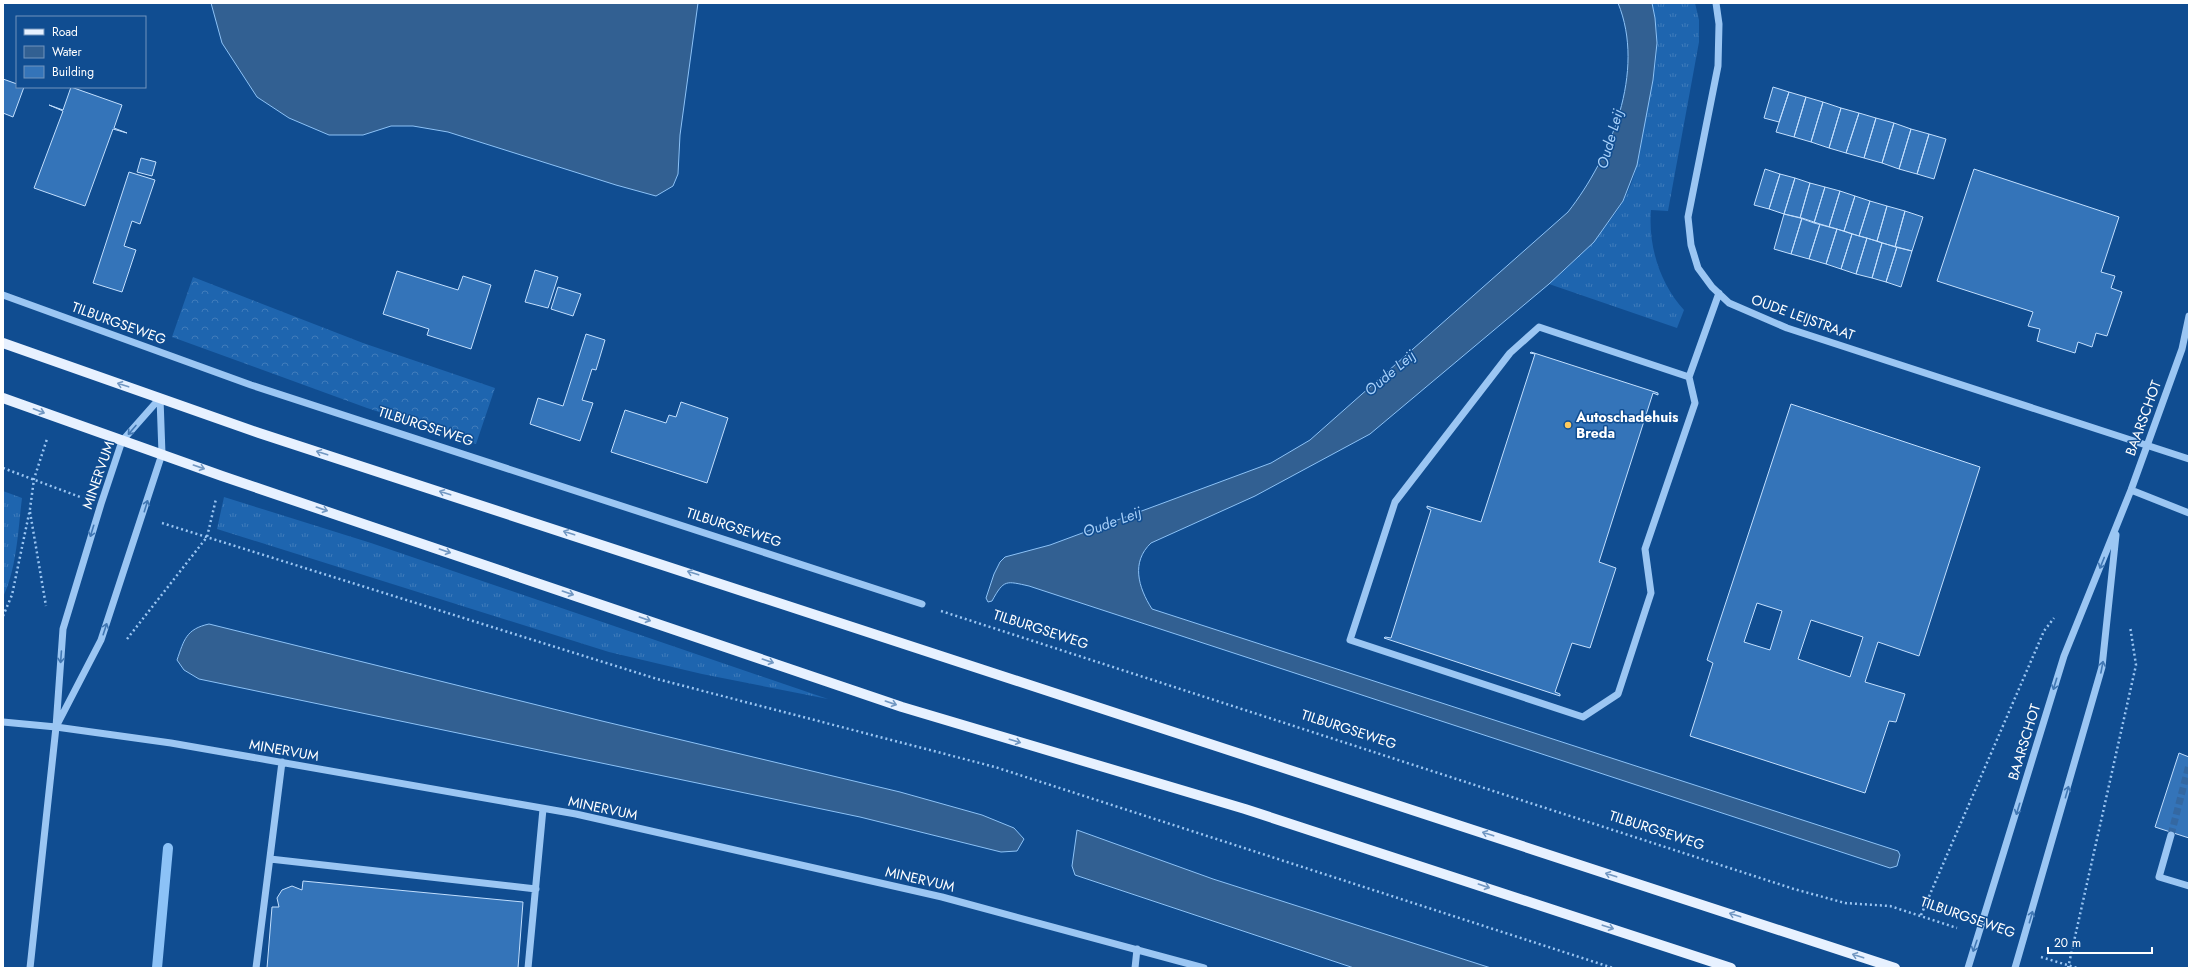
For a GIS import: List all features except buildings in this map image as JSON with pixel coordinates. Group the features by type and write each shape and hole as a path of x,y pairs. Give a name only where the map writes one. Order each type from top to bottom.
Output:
{"main road":[{"path":"3,343 274,438 1895,968"},
{"path":"3,398 222,476 902,707 1245,809 1732,968"}],"street":[{"name":"OUDE LEIJSTRAAT","path":"1716,3 1719,24 1718,66 1688,217 1691,244 1698,268 1719,293 1729,302 1787,328 2189,459"},
{"path":"1689,377 1539,327 1510,353 1395,502 1350,640 1583,717 1618,694 1651,593 1645,549 1695,403 1689,377 1719,293"},
{"name":"TILBURGSEWEG","path":"3,295 251,384 922,604"},
{"name":"BAARSCHOT","path":"1968,968 2064,656 2131,490 2182,349 2189,316"},
{"name":"MINERVUM","path":"30,968 56,727 62,629 122,441 160,398"},
{"name":"MINERVUM","path":"56,727 101,640 162,454 160,398"},
{"path":"2131,490 2189,513"},
{"name":"BAARSCHOT","path":"2015,968 2022,951 2102,667 2117,527"},
{"name":"MINERVUM","path":"3,722 56,727 171,743 544,808 942,897 1204,968"},
{"path":"256,968 282,762"},
{"path":"528,968 544,808"},
{"path":"2171,835 2159,877 2189,886"},
{"path":"270,859 536,889"},
{"path":"1136,968 1137,950"}],"path":[{"path":"3,468 101,504"},
{"path":"125,641 207,537 222,476"},
{"path":"3,616 12,596 30,509 34,479"},
{"path":"142,517 657,679 995,767 1613,968"},
{"name":"TILBURGSEWEG","path":"922,604 1794,889 1845,903 1890,906 1921,915 1979,936"},
{"name":"BAARSCHOT","path":"1921,915 2044,631 2058,611"},
{"path":"2068,967 2136,665 2129,619"},
{"name":"TILBURGSEWEG","path":"2022,951 2068,967 2077,968"}],"green space":[{"path":"1652,3 1695,3 1699,20 1699,42 1668,211 1651,210 1652,237 1657,264 1668,288 1684,310 1677,328 1549,284 1579,256 1606,226 1622,203 1632,182 1640,148 1656,60 1657,32"},
{"path":"193,277 363,343 495,388 476,444 367,408 172,337"},
{"path":"3,491 22,498 14,561 8,586 3,597"},
{"path":"224,497 371,543 828,699 702,674 609,652 217,529"}],"water":[{"path":"211,3 698,3 680,135 678,174 673,186 656,196 616,185 448,132 413,126 391,126 363,135 329,135 289,118 257,97 222,43"},
{"name":"Oude Leij","path":"1618,3 1652,3 1657,43 1653,80 1637,165 1623,201 1594,242 1549,284 1370,434 1255,496 1151,543 1141,558 1139,566 1140,583 1152,609 1898,851 1900,855 1897,866 1890,868 1029,586 1006,583 992,601 988,602 986,598 994,574 1000,562 1005,557 1050,545 1271,463 1310,440 1568,212 1584,190 1598,166 1610,140 1620,112 1626,85 1628,57 1626,29"},
{"path":"209,624 602,721 900,792 982,815 1014,828 1024,839 1017,851 1001,852 860,817 199,679 184,670 177,660 187,636 195,629"},
{"path":"1077,830 1213,879 1491,968 1354,968 1075,875 1072,866"}],"waterway":[{"path":"157,968 168,848"}],"tunnel":[{"path":"2171,835 2189,765"}],"place":[{"name":"Autoschadehuis Breda","path":"1568,425"}]}
